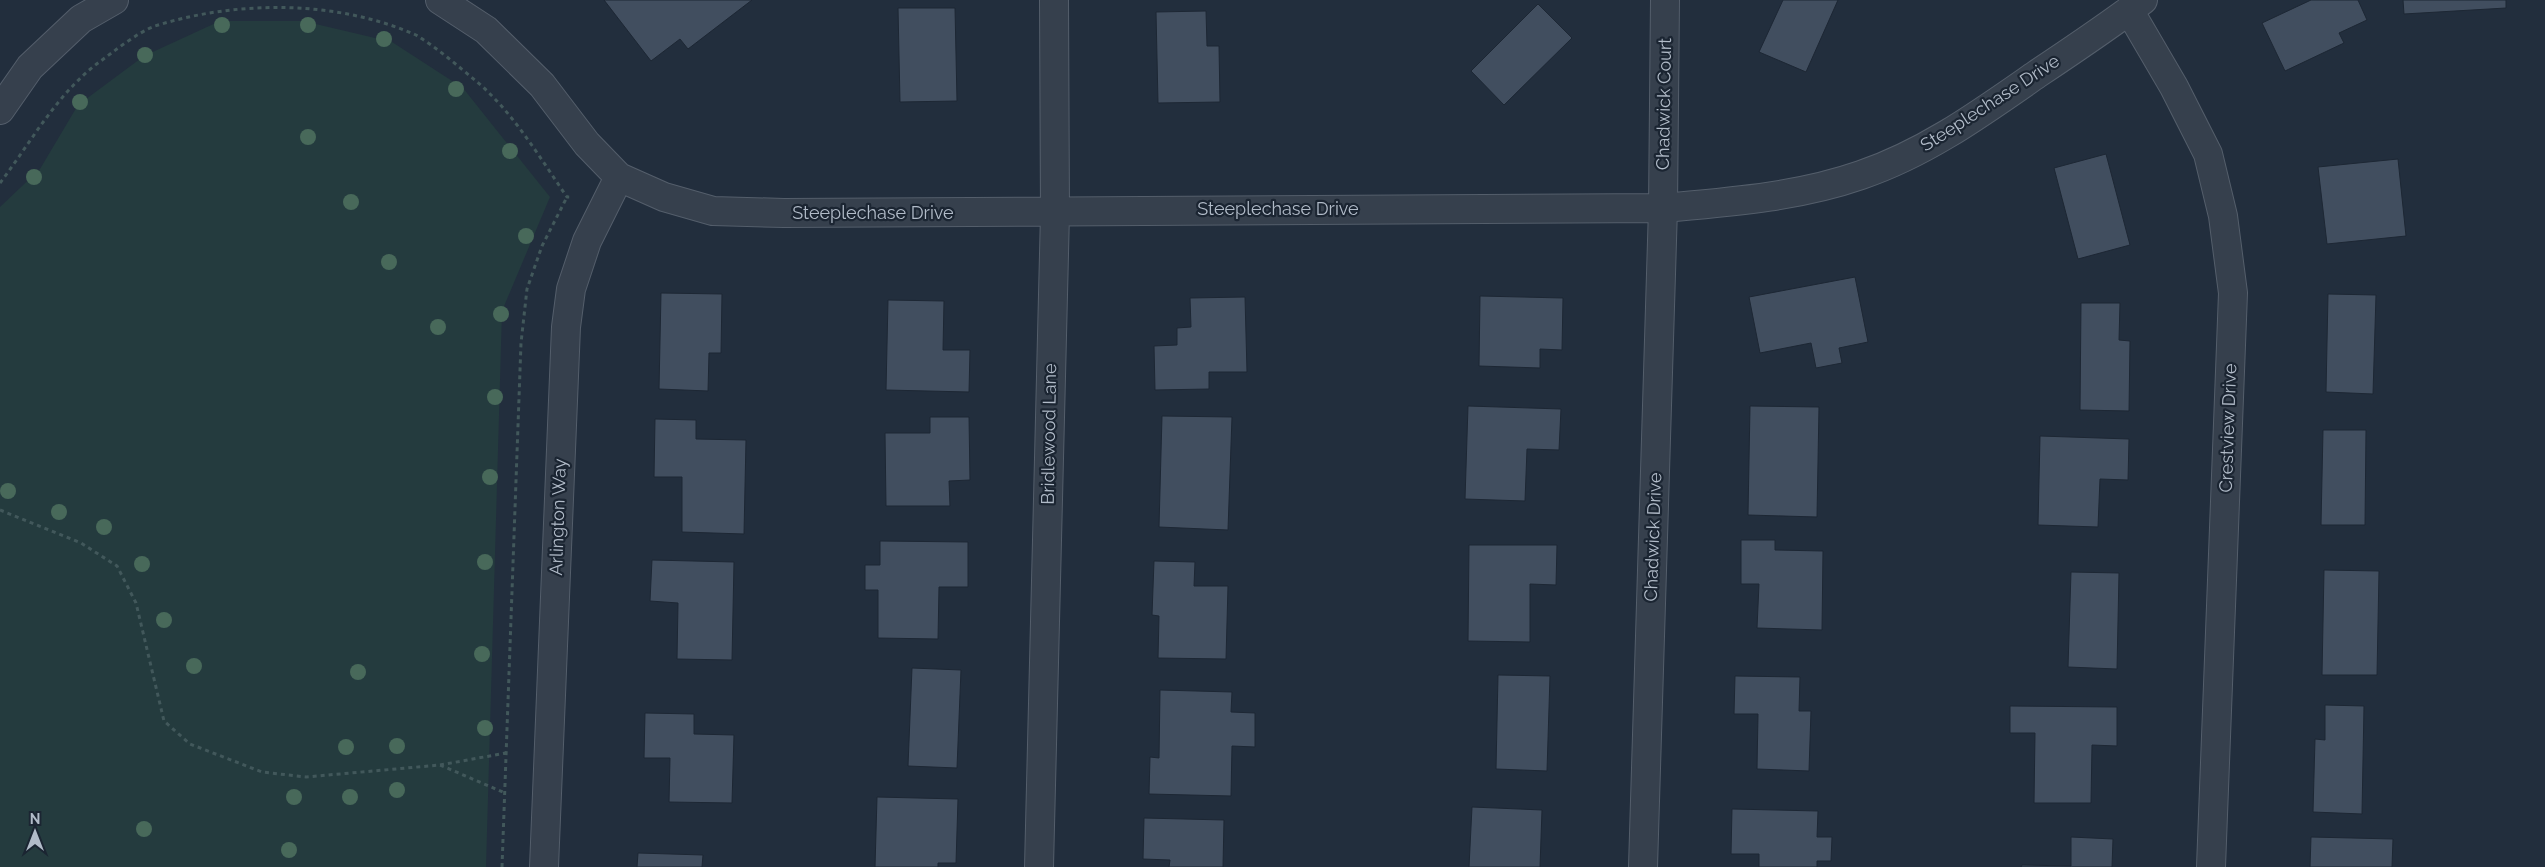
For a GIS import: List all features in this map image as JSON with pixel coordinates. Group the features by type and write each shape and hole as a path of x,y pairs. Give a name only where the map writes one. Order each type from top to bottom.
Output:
{"street":[{"path":"0,110 30,68 81,19 114,0"},
{"name":"Steeplechase Drive","path":"440,0 486,30 542,84 587,144 619,177 664,197 713,211 1055,213 1151,210 1663,208 1802,192 1861,175 1918,151 1972,119 2136,5"},
{"name":"Bridlewood Lane","path":"1039,867 1055,213 1054,0"},
{"name":"Chadwick Court","path":"1663,208 1666,0"},
{"name":"Crestview Drive","path":"2136,5 2208,154 2223,216 2232,293 2211,867"},
{"name":"Arlington Way","path":"544,867 566,326 571,289 587,241 619,177"},
{"name":"Chadwick Drive","path":"1643,867 1663,208"}],"path":[{"path":"0,182 56,104 97,64 154,26 222,6 260,2"},
{"path":"280,2 309,4 368,14 417,36 477,82 511,119 567,197"},
{"path":"567,197 607,200"},
{"path":"502,867 521,343 527,289 542,246 567,197"},
{"path":"0,510 81,543 117,566 136,603 164,721 190,744 262,772 306,777 440,765 506,753"},
{"path":"440,765 505,793"}],"green space":[{"path":"220,21 303,21 392,42 463,88 550,197 502,311 486,867 0,867 0,207 40,169 78,105 144,56"}],"building":[{"path":"604,0 752,0 688,49 680,39 651,61"},
{"path":"1783,0 1838,0 1806,72 1759,52"},
{"path":"2311,0 2358,0 2367,20 2339,33 2344,43 2285,71 2262,23"},
{"path":"2403,0 2506,0 2506,8 2404,14"},
{"path":"1538,4 1572,38 1504,105 1471,71"},
{"path":"898,8 955,8 957,101 900,102"},
{"path":"1206,11 1207,46 1219,46 1220,102 1158,103 1156,12"},
{"path":"2106,154 2130,245 2078,259 2054,168"},
{"path":"2398,159 2406,236 2327,244 2318,167"},
{"path":"1855,277 1868,342 1839,348 1842,363 1816,368 1811,343 1760,353 1749,297"},
{"path":"661,293 722,294 721,353 709,353 708,391 659,389"},
{"path":"2328,294 2376,295 2373,394 2326,392"},
{"path":"1480,296 1563,298 1562,350 1540,349 1540,368 1479,366"},
{"path":"1245,297 1247,372 1209,372 1209,389 1155,390 1154,346 1177,345 1177,328 1191,327 1190,298"},
{"path":"888,300 944,301 943,350 970,350 969,392 886,390"},
{"path":"2081,303 2120,303 2119,340 2130,341 2129,411 2080,410"},
{"path":"1468,406 1561,409 1559,450 1527,449 1525,501 1465,499"},
{"path":"1750,406 1819,407 1817,517 1748,515"},
{"path":"1162,416 1232,417 1228,530 1159,527"},
{"path":"930,417 969,417 970,480 949,481 950,506 886,506 885,433 930,433"},
{"path":"655,419 696,420 696,439 746,440 744,534 682,532 682,477 654,477"},
{"path":"2323,430 2366,430 2365,525 2321,525"},
{"path":"2040,436 2129,439 2128,480 2100,479 2098,527 2038,525"},
{"path":"1741,540 1775,540 1775,550 1823,551 1822,630 1757,628 1759,584 1741,584"},
{"path":"880,541 968,542 968,587 939,587 938,639 878,638 878,590 865,590 865,565 880,565"},
{"path":"1469,545 1557,545 1556,585 1530,584 1530,642 1468,641"},
{"path":"652,560 734,562 732,660 677,659 678,603 650,601"},
{"path":"1154,561 1195,562 1194,586 1228,586 1226,659 1158,658 1159,616 1152,615"},
{"path":"2324,570 2379,571 2377,675 2322,675"},
{"path":"2071,572 2119,573 2117,669 2068,667"},
{"path":"912,668 961,670 957,768 908,766"},
{"path":"1498,675 1550,676 1547,771 1496,769"},
{"path":"1735,676 1800,677 1799,711 1811,711 1809,771 1757,769 1758,714 1734,714"},
{"path":"1160,690 1232,692 1231,712 1255,713 1255,747 1232,746 1231,796 1149,794 1150,757 1159,758"},
{"path":"2325,705 2364,706 2362,814 2313,812 2315,739 2325,740"},
{"path":"2010,706 2117,707 2117,746 2092,745 2091,803 2034,803 2035,733 2010,733"},
{"path":"645,713 694,714 694,734 734,735 732,803 669,802 670,758 644,758"},
{"path":"877,797 958,799 956,863 938,863 938,867 875,867"},
{"path":"1472,807 1542,810 1540,867 1469,867"},
{"path":"1732,809 1818,811 1817,837 1832,837 1831,861 1817,861 1817,867 1759,867 1759,854 1731,854"},
{"path":"1144,818 1224,820 1223,867 1169,867 1170,860 1143,859"},
{"path":"2071,837 2113,839 2112,867 2021,867 2022,865 2071,866"},
{"path":"2311,837 2393,839 2392,867 2310,867"},
{"path":"638,853 703,855 702,867 637,867"}]}
